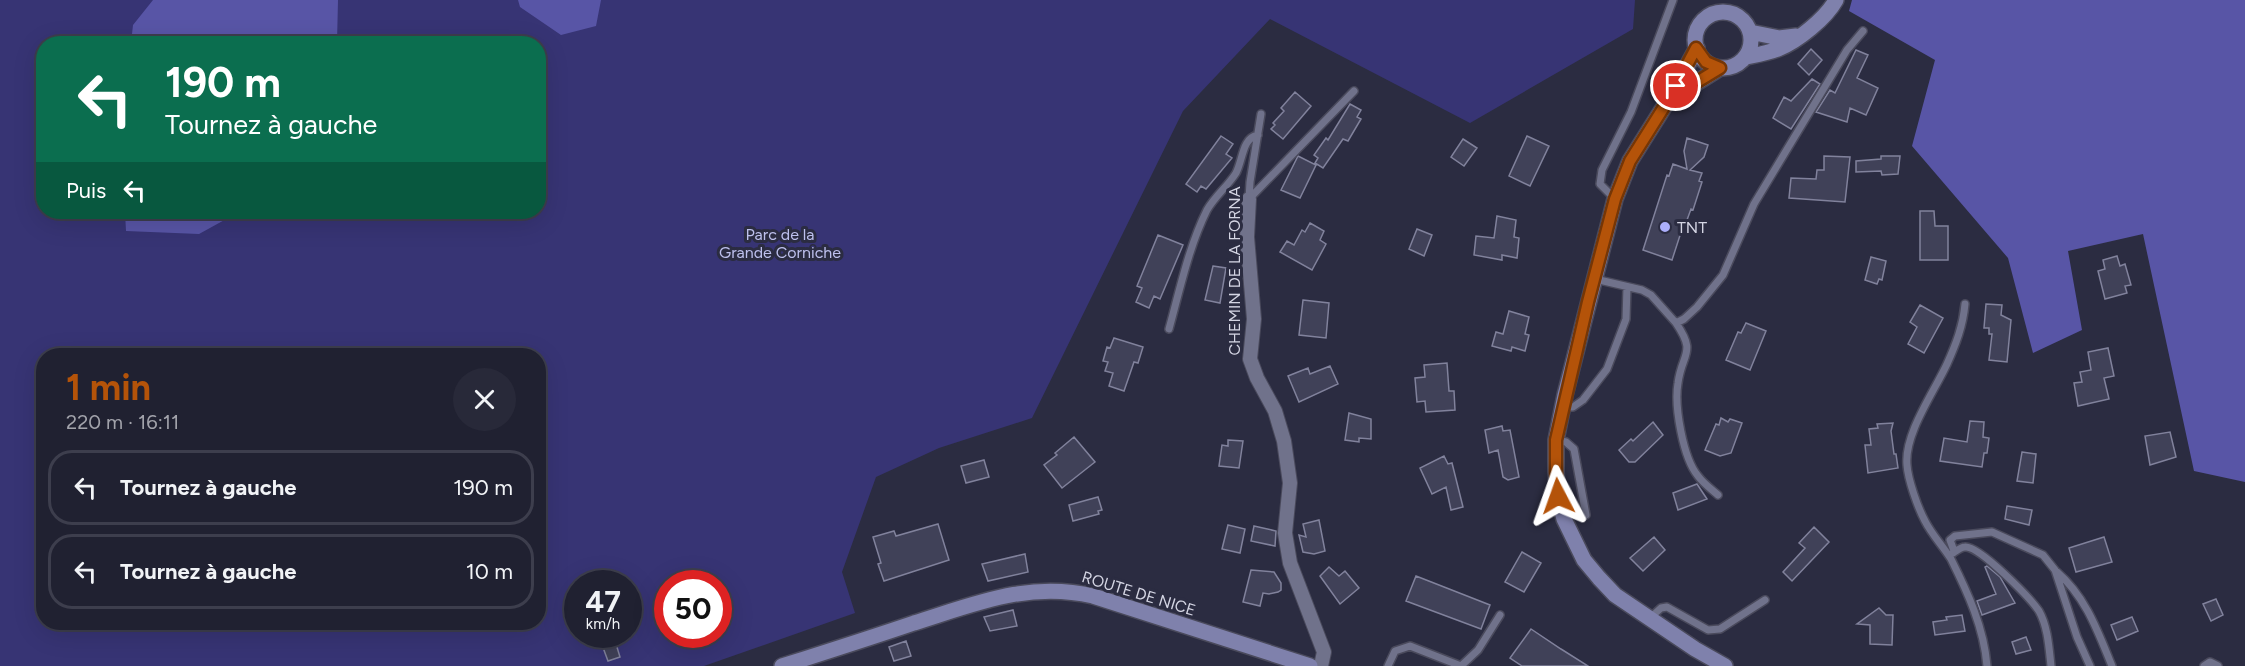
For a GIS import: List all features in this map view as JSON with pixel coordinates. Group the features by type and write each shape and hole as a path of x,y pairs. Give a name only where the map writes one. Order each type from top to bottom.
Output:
{"main road":[{"path":"1669,99 1720,68 1738,64 1746,57 1750,50 1750,32 1740,17 1737,0"},
{"path":"1746,57 1778,49 1799,36 1831,9 1836,0"},
{"path":"1725,666 1695,649 1615,595 1584,560 1564,519 1558,496 1556,440 1593,279 1615,199 1630,161 1669,99 1696,48 1697,31 1707,17 1716,7 1740,17"},
{"path":"1750,32 1779,38 1799,36"},
{"path":"1696,48 1706,62 1720,68"},
{"name":"ROUTE DE NICE","path":"782,666 981,601 1020,592 1045,590 1069,591 1093,596 1310,666"}],"street":[{"name":"CHEMIN DE LA FORNA","path":"1249,199 1247,237 1254,320 1250,359 1257,378 1275,411 1284,441 1290,483 1285,533 1290,563 1323,652 1321,666"}],"lane":[{"path":"1615,199 1600,184 1602,170 1630,112 1673,0"},
{"path":"1676,323 1697,307 1723,275 1754,204 1847,50 1863,31"},
{"path":"1249,199 1354,92"},
{"name":"CHEMIN DE LA FORNA","path":"1249,199 1261,114"},
{"path":"1169,329 1186,267 1208,208 1236,172 1247,142 1253,136 1258,135"},
{"path":"1593,279 1642,290 1651,295 1676,323 1685,337 1689,346 1677,390 1677,406 1684,446 1696,475 1718,495"},
{"path":"1563,407 1573,407 1583,400 1607,369 1626,320 1628,287"},
{"path":"1952,554 1925,522 1907,465 1909,448 1919,418 1963,327 1965,304"},
{"path":"1556,440 1566,442 1574,449 1586,515"},
{"path":"1988,666 1975,609 1952,554 1950,540 1955,536 1992,532 2043,555 2089,611 2112,666"},
{"path":"1952,554 1965,546 1972,548 2003,572 2039,611 2048,638 2051,666"},
{"path":"2055,570 2077,637 2090,666"},
{"path":"1650,618 1661,608 1667,607 1708,630 1720,629 1765,600"},
{"path":"1388,666 1395,651 1410,646 1461,666 1478,650 1500,615"},
{"path":"2204,666 2210,662 2218,666"}],"green space":[{"name":"Parc de la Grande Corniche","path":"0,0 1635,0 1633,29 1470,123 1270,19 1183,111 1032,418 939,448 876,477 842,572 855,613 704,666 0,666"}],"shaded area":[{"path":"153,0 338,0 337,36 132,36 133,25"},
{"path":"518,0 601,0 596,26 561,35 520,7"},
{"path":"1852,0 2245,0 2245,482 2194,471 2143,234 2068,251 2082,330 2033,353 2008,258 1912,146 1935,60 1849,11"},
{"path":"125,219 226,219 199,234 126,231"}],"building":[{"path":"1811,49 1822,60 1809,75 1798,64"},
{"path":"1856,50 1868,55 1857,78 1878,88 1866,115 1850,108 1847,122 1816,112 1830,90 1835,93"},
{"path":"1812,79 1820,84 1791,129 1773,118 1784,97 1791,101"},
{"path":"1295,92 1311,106 1283,139 1271,129 1275,125 1273,123 1284,111 1281,108"},
{"path":"1350,104 1361,110 1357,117 1361,119 1348,141 1343,139 1323,168 1315,163 1318,158 1314,155 1326,138 1328,140"},
{"path":"1221,136 1233,144 1226,154 1232,158 1206,189 1201,186 1197,192 1186,184"},
{"path":"1527,136 1549,146 1530,186 1509,176"},
{"path":"1687,138 1708,145 1704,157 1690,170 1702,173 1699,181 1702,182 1693,210 1691,209 1685,220 1672,260 1643,250 1667,175 1669,176 1673,164 1687,169 1684,151"},
{"path":"1463,139 1477,148 1464,166 1451,157"},
{"path":"1298,156 1316,165 1300,198 1281,190"},
{"path":"1824,156 1850,157 1845,202 1789,198 1791,178 1816,179 1817,170 1824,170"},
{"path":"1881,156 1900,156 1898,174 1882,175 1881,171 1856,172 1856,161 1881,159"},
{"path":"1920,211 1934,211 1935,226 1948,226 1948,260 1920,260"},
{"path":"1497,216 1516,220 1514,237 1519,238 1517,258 1502,255 1502,260 1474,255 1476,236 1494,238"},
{"path":"1310,223 1324,231 1320,240 1326,244 1312,270 1280,252 1287,241 1294,245 1302,230 1305,232"},
{"path":"1417,229 1432,235 1424,256 1409,249"},
{"path":"1158,235 1183,245 1160,299 1154,296 1149,308 1136,302 1142,288 1137,286"},
{"path":"2117,256 2120,266 2125,264 2131,285 2125,286 2127,293 2105,299 2098,271 2105,269 2103,260"},
{"path":"1871,257 1886,261 1882,280 1879,279 1877,284 1865,280"},
{"path":"1213,266 1226,268 1220,303 1205,300"},
{"path":"1303,300 1329,303 1326,338 1299,335"},
{"path":"1986,304 2002,305 2001,315 2011,320 2007,362 1989,360 1992,334 1989,334 1989,328 1984,328"},
{"path":"1920,305 1943,318 1924,353 1908,344 1917,327 1910,322"},
{"path":"1509,311 1529,317 1525,334 1529,335 1525,351 1512,347 1511,351 1492,346 1496,332 1503,334"},
{"path":"1746,323 1766,331 1750,370 1726,360 1738,332 1741,333"},
{"path":"1114,338 1143,347 1138,363 1134,362 1124,391 1109,386 1113,373 1105,371 1108,362 1103,361 1107,347 1110,348"},
{"path":"2108,348 2114,376 2104,378 2109,399 2078,406 2074,383 2082,382 2080,372 2091,370 2088,352"},
{"path":"1447,363 1449,391 1454,391 1455,410 1426,412 1425,401 1417,402 1415,378 1425,377 1424,365"},
{"path":"1330,366 1338,384 1299,402 1288,376 1308,368 1310,374"},
{"path":"1349,413 1371,419 1371,439 1359,438 1359,442 1345,440"},
{"path":"1721,418 1728,422 1730,419 1742,423 1731,453 1720,456 1705,450"},
{"path":"1970,421 1984,422 1983,437 1989,438 1982,467 1940,461 1944,438 1967,442"},
{"path":"1653,422 1663,435 1635,462 1629,462 1619,450 1631,439 1633,441"},
{"path":"1893,423 1891,431 1898,468 1868,473 1865,445 1871,445 1869,429 1878,428 1877,424"},
{"path":"1502,426 1503,431 1510,430 1519,477 1508,480 1503,477 1498,450 1489,453 1485,430"},
{"path":"2170,432 2176,457 2150,465 2145,436"},
{"path":"1074,437 1095,462 1062,488 1044,465"},
{"path":"1228,440 1243,441 1239,468 1219,466 1222,445 1228,446"},
{"path":"2022,452 2036,454 2033,483 2017,481"},
{"path":"1444,456 1448,464 1452,463 1463,507 1451,510 1446,487 1432,494 1420,468"},
{"path":"984,460 989,477 966,483 961,466"},
{"path":"1697,484 1707,499 1678,510 1673,493"},
{"path":"1098,497 1102,510 1098,511 1099,514 1073,521 1069,505"},
{"path":"2007,506 2032,510 2029,525 2005,519"},
{"path":"1319,520 1325,551 1314,554 1303,552 1299,535 1306,537 1303,524"},
{"path":"938,524 949,560 884,581 873,537 894,531 896,536"},
{"path":"1228,525 1245,529 1240,553 1222,549"},
{"path":"1254,526 1276,531 1275,546 1251,541"},
{"path":"1814,527 1829,542 1792,581 1783,572 1805,548 1799,543"},
{"path":"1654,537 1665,550 1643,571 1630,558"},
{"path":"2104,537 2112,562 2076,572 2069,548"},
{"path":"1522,552 1541,563 1524,592 1505,582"},
{"path":"1025,554 1028,572 988,581 982,564"},
{"path":"1987,566 2000,577 2015,603 1982,615 1977,601 1996,594 1985,567"},
{"path":"1329,567 1339,576 1345,571 1359,588 1340,604 1320,576"},
{"path":"1251,570 1274,572 1281,583 1281,590 1278,592 1263,593 1260,606 1243,602"},
{"path":"1416,576 1490,605 1481,629 1406,601"},
{"path":"2216,599 2223,615 2211,621 2203,604"},
{"path":"1879,608 1886,615 1893,615 1892,645 1870,644 1870,625 1857,624"},
{"path":"1013,610 1017,626 990,631 984,617"},
{"path":"1962,615 1965,631 1935,635 1933,622 1947,620 1946,617"},
{"path":"2132,617 2138,631 2117,640 2111,625"},
{"path":"1531,629 1588,666 1522,666 1510,658"},
{"path":"2026,637 2031,650 2016,654 2012,642"},
{"path":"906,641 911,656 894,661 889,647"},
{"path":"603,648 617,648 620,657 608,661"}],"place":[{"name":"TNT","path":"1665,227"}],"route":[{"path":"1558,496 1556,440 1565,395 1615,199 1630,161 1669,99 1720,68 1706,62 1696,48 1676,86"}]}
